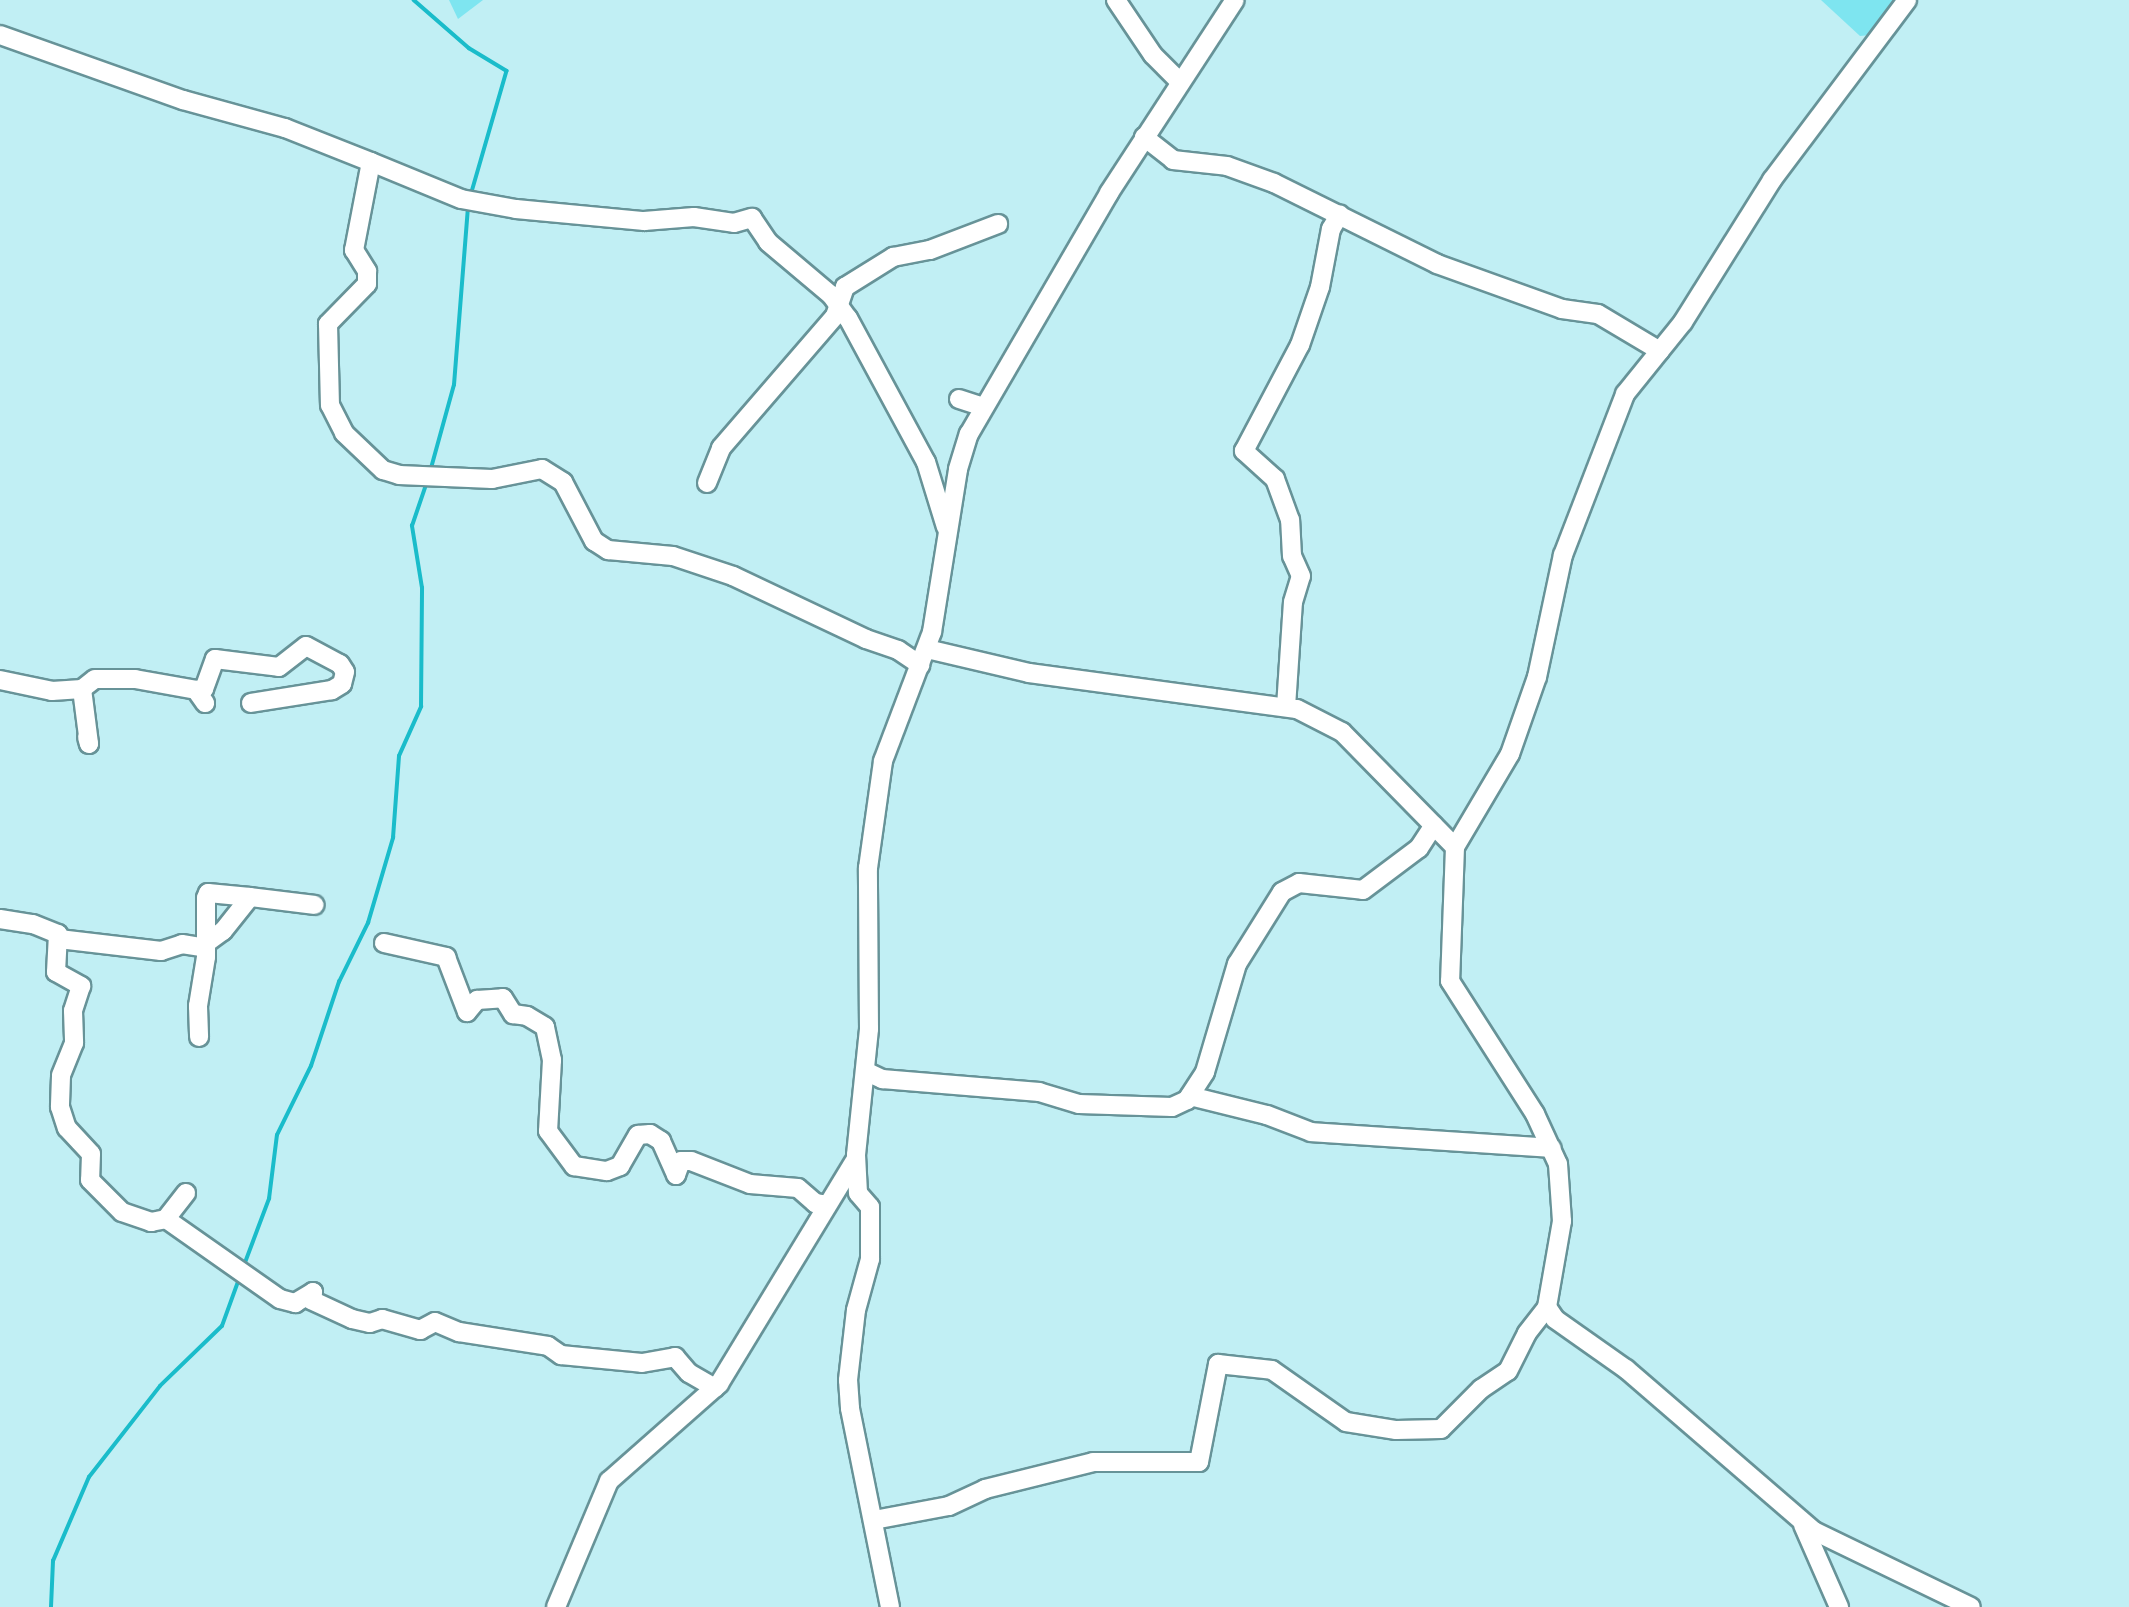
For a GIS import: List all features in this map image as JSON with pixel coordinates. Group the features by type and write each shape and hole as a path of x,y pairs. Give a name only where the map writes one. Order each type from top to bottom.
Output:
{"street":[{"path":"1116,0 1153,55 1179,81"},
{"path":"890,1607 849,1399 854,1322 872,1240 870,1207 858,1193 856,1155 867,1072 871,824 886,748 924,657 963,450 983,407 1144,137 1235,0"},
{"path":"874,1520 949,1506 985,1489 1093,1462 1199,1462 1218,1364 1272,1370 1346,1422 1396,1430 1441,1429 1481,1389 1508,1371 1531,1326 1547,1307 1562,1221 1562,1190 1551,1148 1510,1072 1450,981 1455,847 1510,754 1537,677 1563,555 1625,394 1660,351 1725,259 1772,180 1907,0"},
{"path":"0,35 183,100 285,128 469,201 599,219 694,217 734,223 752,218 768,242 837,301 926,462 948,534"},
{"path":"1144,137 1173,160 1227,166 1340,215 1472,279 1562,309 1598,314 1660,351"},
{"path":"371,162 354,250 367,271 368,284 330,319 328,328 331,411 344,433 379,466 399,475 492,479 542,469 563,482 594,541 608,550 673,556 733,576 866,639 924,657 1286,707 1317,717 1342,732 1455,847"},
{"path":"1286,707 1293,602 1301,576 1290,544 1290,520 1275,479 1244,451 1300,345 1320,287 1331,229 1340,215"},
{"path":"707,483 721,448 835,316 837,301 845,287 881,263 930,250 998,224"},
{"path":"959,399 983,407"},
{"path":"0,680 52,691 82,689 95,679 115,678 201,697 215,659 279,667 306,646 340,664 345,673 342,684 332,690 251,703"},
{"path":"82,689 89,744 87,737"},
{"path":"867,1072 881,1079 1031,1090 1079,1104 1172,1107 1189,1096 1205,1072 1237,964 1282,892 1299,883 1363,890 1419,848 1434,825"},
{"path":"200,1037 198,1006 206,943 208,893 315,905"},
{"path":"0,919 47,928 59,939 161,951 206,943 222,931 250,897"},
{"path":"59,939 56,972 80,986 73,1011 74,1042 61,1076 60,1107 67,1128 91,1154 90,1180 107,1202 151,1222 166,1219 186,1193"},
{"path":"384,943 446,957 467,1012 477,1000 503,998 513,1014 527,1016 545,1027 552,1060 548,1131 574,1166 607,1171 620,1166 638,1135 650,1134 661,1141 676,1175 681,1161 691,1161 750,1184 798,1188 815,1203 827,1205"},
{"path":"1189,1096 1267,1115 1311,1132 1551,1148"},
{"path":"555,1607 609,1481 715,1388 758,1324 783,1274 856,1155"},
{"path":"166,1219 280,1299 295,1303 313,1292 311,1300 352,1319 370,1323 382,1319 420,1330 435,1322 459,1332 548,1346 561,1355 642,1363 675,1357 689,1373 715,1388"},
{"path":"1547,1307 1555,1319 1636,1377 1800,1519 1849,1550 1971,1607"},
{"path":"1800,1519 1839,1607"}],"shaded area":[{"path":"449,0 483,0 458,19"},
{"path":"1821,0 1898,0 1870,35 1860,36"}],"waterway":[{"path":"414,0 469,48 507,71 471,196"},
{"path":"430,472 454,385 468,207"},
{"path":"243,1268 269,1199 277,1135 311,1066 339,982 368,923 393,838 399,756 421,707 422,588 412,526 427,482"},
{"path":"51,1607 53,1561 89,1477 160,1386 222,1326 239,1279"}]}
